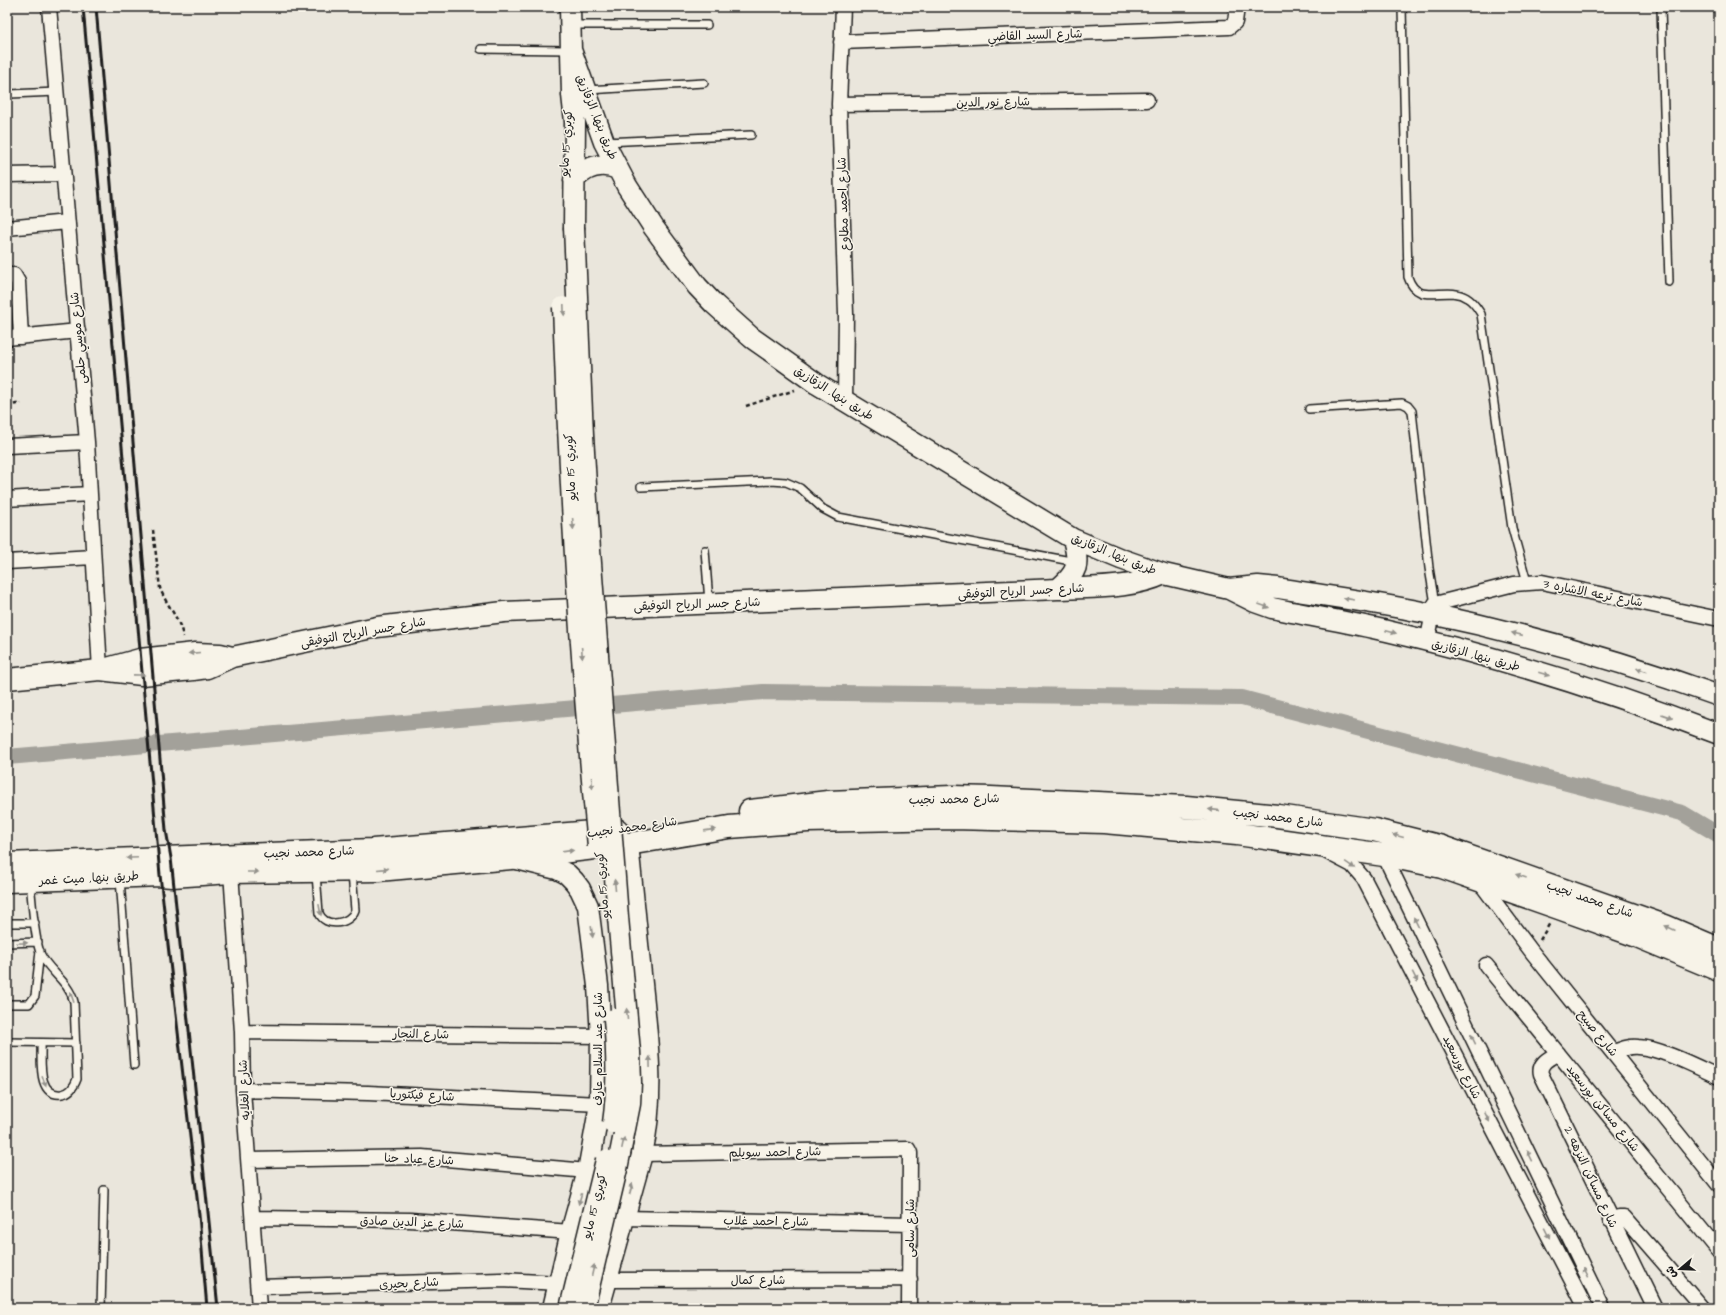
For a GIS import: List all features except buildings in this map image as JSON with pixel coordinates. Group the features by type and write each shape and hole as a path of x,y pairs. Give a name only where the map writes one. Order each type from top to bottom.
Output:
{"highway":[{"name":"شارع محمد نجيب","path":"171,867 231,872 316,872 352,860 378,870 511,858 628,844 722,828 952,808 992,798 1186,807 1278,816 1374,830 1442,848 1689,947 1719,970"},
{"path":"988,819 985,812 986,805 992,798"},
{"name":"شارع محمد نجيب","path":"171,867 352,860 627,829 738,812 828,802 952,808 988,819 1104,822 1181,828 1236,834 1384,855 1442,868 1559,908 1640,927"},
{"name":"طريق بنها, ميت غمر","path":"7,864 158,857 171,867"},
{"name":"طريق بنها, ميت غمر","path":"7,881 120,876 171,867"},
{"name":"شارع محمد نجيب","path":"1689,947 1719,949"}],"main road":[{"name":"طريق بنها, الزقازيق","path":"570,16 571,50 578,93 618,169 654,228 697,286 714,304 752,338 816,384 1073,539 1121,559 1164,574 1229,589 1255,602 1272,608 1388,631 1510,664 1570,682 1719,734"},
{"name":"كوبري 15 مايو","path":"570,1308 610,1142 616,1099 617,1078 616,1050 588,742 573,521 566,386 568,228 574,180 575,122 578,93"},
{"name":"كوبري 15 مايو","path":"578,93 568,109 565,136 568,228 593,595 632,1082 630,1104 620,1155 584,1308"},
{"path":"574,180 580,174 594,166 610,166 618,169"},
{"path":"1058,589 1069,580 1075,572 1078,562 1073,539"},
{"name":"شارع جسر الرياح التوفيقى","path":"100,670 128,674 154,675 207,668 232,657 377,627 504,612 1058,589 1132,584 1151,580 1164,574"},
{"name":"طريق بنها, الزقازيق","path":"1229,589 1258,586 1434,609 1594,654 1719,696"},
{"name":"شارع جسر الرياح التوفيقى","path":"7,679 100,670 140,659 184,654 207,652 232,657"},
{"path":"599,1308 642,1154 650,1106 650,1054 628,844"},
{"name":"شارع عبد السلام عارف","path":"511,858 557,869 566,874 580,889 588,906 598,986 601,1036 600,1104 588,1171 571,1232 553,1308"}],"street":[{"name":"شارع موسي حلمى","path":"49,7 87,442 100,670"},
{"name":"شارع احمد مطاوع","path":"843,7 839,104 846,314 845,401"},
{"name":"شارع السيد القاضي","path":"842,42 1229,27 1235,22 1237,7"},
{"name":"شارع نور الدين","path":"839,104 1147,100"},
{"path":"7,175 63,174"},
{"path":"7,228 68,222"},
{"path":"7,275 14,275 17,280 21,337"},
{"path":"7,338 78,331"},
{"path":"7,446 87,442"},
{"path":"7,499 89,494"},
{"path":"7,562 93,557"},
{"name":"شارع ترعه الاشاره 3","path":"1434,609 1514,584 1542,582 1719,619"},
{"path":"1427,642 1434,609"},
{"name":"شارع بورسعيد","path":"1317,846 1352,865 1364,879 1586,1308"},
{"name":"شارع بورسعيد","path":"1384,855 1603,1308"},
{"name":"شارع الغلايه","path":"231,872 242,1032 243,1090 254,1218 259,1308"},
{"name":"شارع صبيح","path":"1479,880 1532,952 1614,1052 1719,1185"},
{"name":"شارع مساكن بورسعيد","path":"1486,965 1719,1251"},
{"name":"شارع النجار","path":"242,1032 601,1036"},
{"path":"1614,1052 1626,1048 1638,1047 1655,1050 1719,1077"},
{"name":"شارع مساكن النزهه 2","path":"1558,1053 1542,1064 1540,1067 1541,1074 1610,1220 1655,1308"},
{"name":"شارع فيكتوريا","path":"243,1090 368,1092 600,1104"},
{"name":"شارع احمد سويلم","path":"642,1154 908,1149"},
{"name":"شارع سامى","path":"908,1149 910,1153 909,1308"},
{"name":"شارع عياد حنا","path":"249,1160 422,1157 588,1171"},
{"path":"1610,1220 1624,1217 1703,1308"},
{"name":"شارع عز الدين صادق","path":"254,1218 410,1220 571,1232"},
{"name":"شارع احمد غلاب","path":"623,1218 910,1224"},
{"name":"شارع كمال","path":"607,1280 910,1279"},
{"name":"شارع بحيرى","path":"258,1287 493,1280 559,1283"}],"lane":[{"path":"1402,7 1408,277 1411,285 1417,291 1424,294 1455,293 1466,297 1475,304 1481,314 1512,528 1527,582"},
{"path":"1661,7 1669,282"},
{"path":"570,16 706,25"},
{"path":"482,50 571,50"},
{"path":"578,93 704,83"},
{"path":"10,94 57,92"},
{"path":"604,142 751,135"},
{"path":"1309,409 1402,403 1408,406 1412,411 1428,568 1434,609"},
{"path":"641,487 771,481 786,482 800,488 823,509 838,517 1078,562"},
{"path":"705,550 709,604"},
{"path":"316,872 319,913 322,918 327,922 333,923 349,920 353,916 355,910 352,860"},
{"path":"120,876 134,1065"},
{"path":"30,880 40,951 47,963 73,996 77,1079 75,1086 70,1091 63,1094 56,1094 44,1085 42,1078 41,1042"},
{"path":"7,923 35,923"},
{"path":"7,943 38,942"},
{"path":"7,1004 29,1004 32,1002 35,996 40,951"},
{"path":"7,1042 76,1043"},
{"path":"101,1308 104,1190"}],"path":[{"path":"746,406 816,384"},
{"path":"7,406 21,403"},
{"path":"153,530 160,588 165,600 179,623 182,633 184,654"},
{"path":"1532,952 1559,908"}],"waterway":[{"path":"7,757 763,692 1242,698 1682,813 1719,835"}],"railway":[{"path":"83,7 160,875 199,1215 207,1308"},
{"path":"96,7 166,830 171,858 218,1308"}]}
